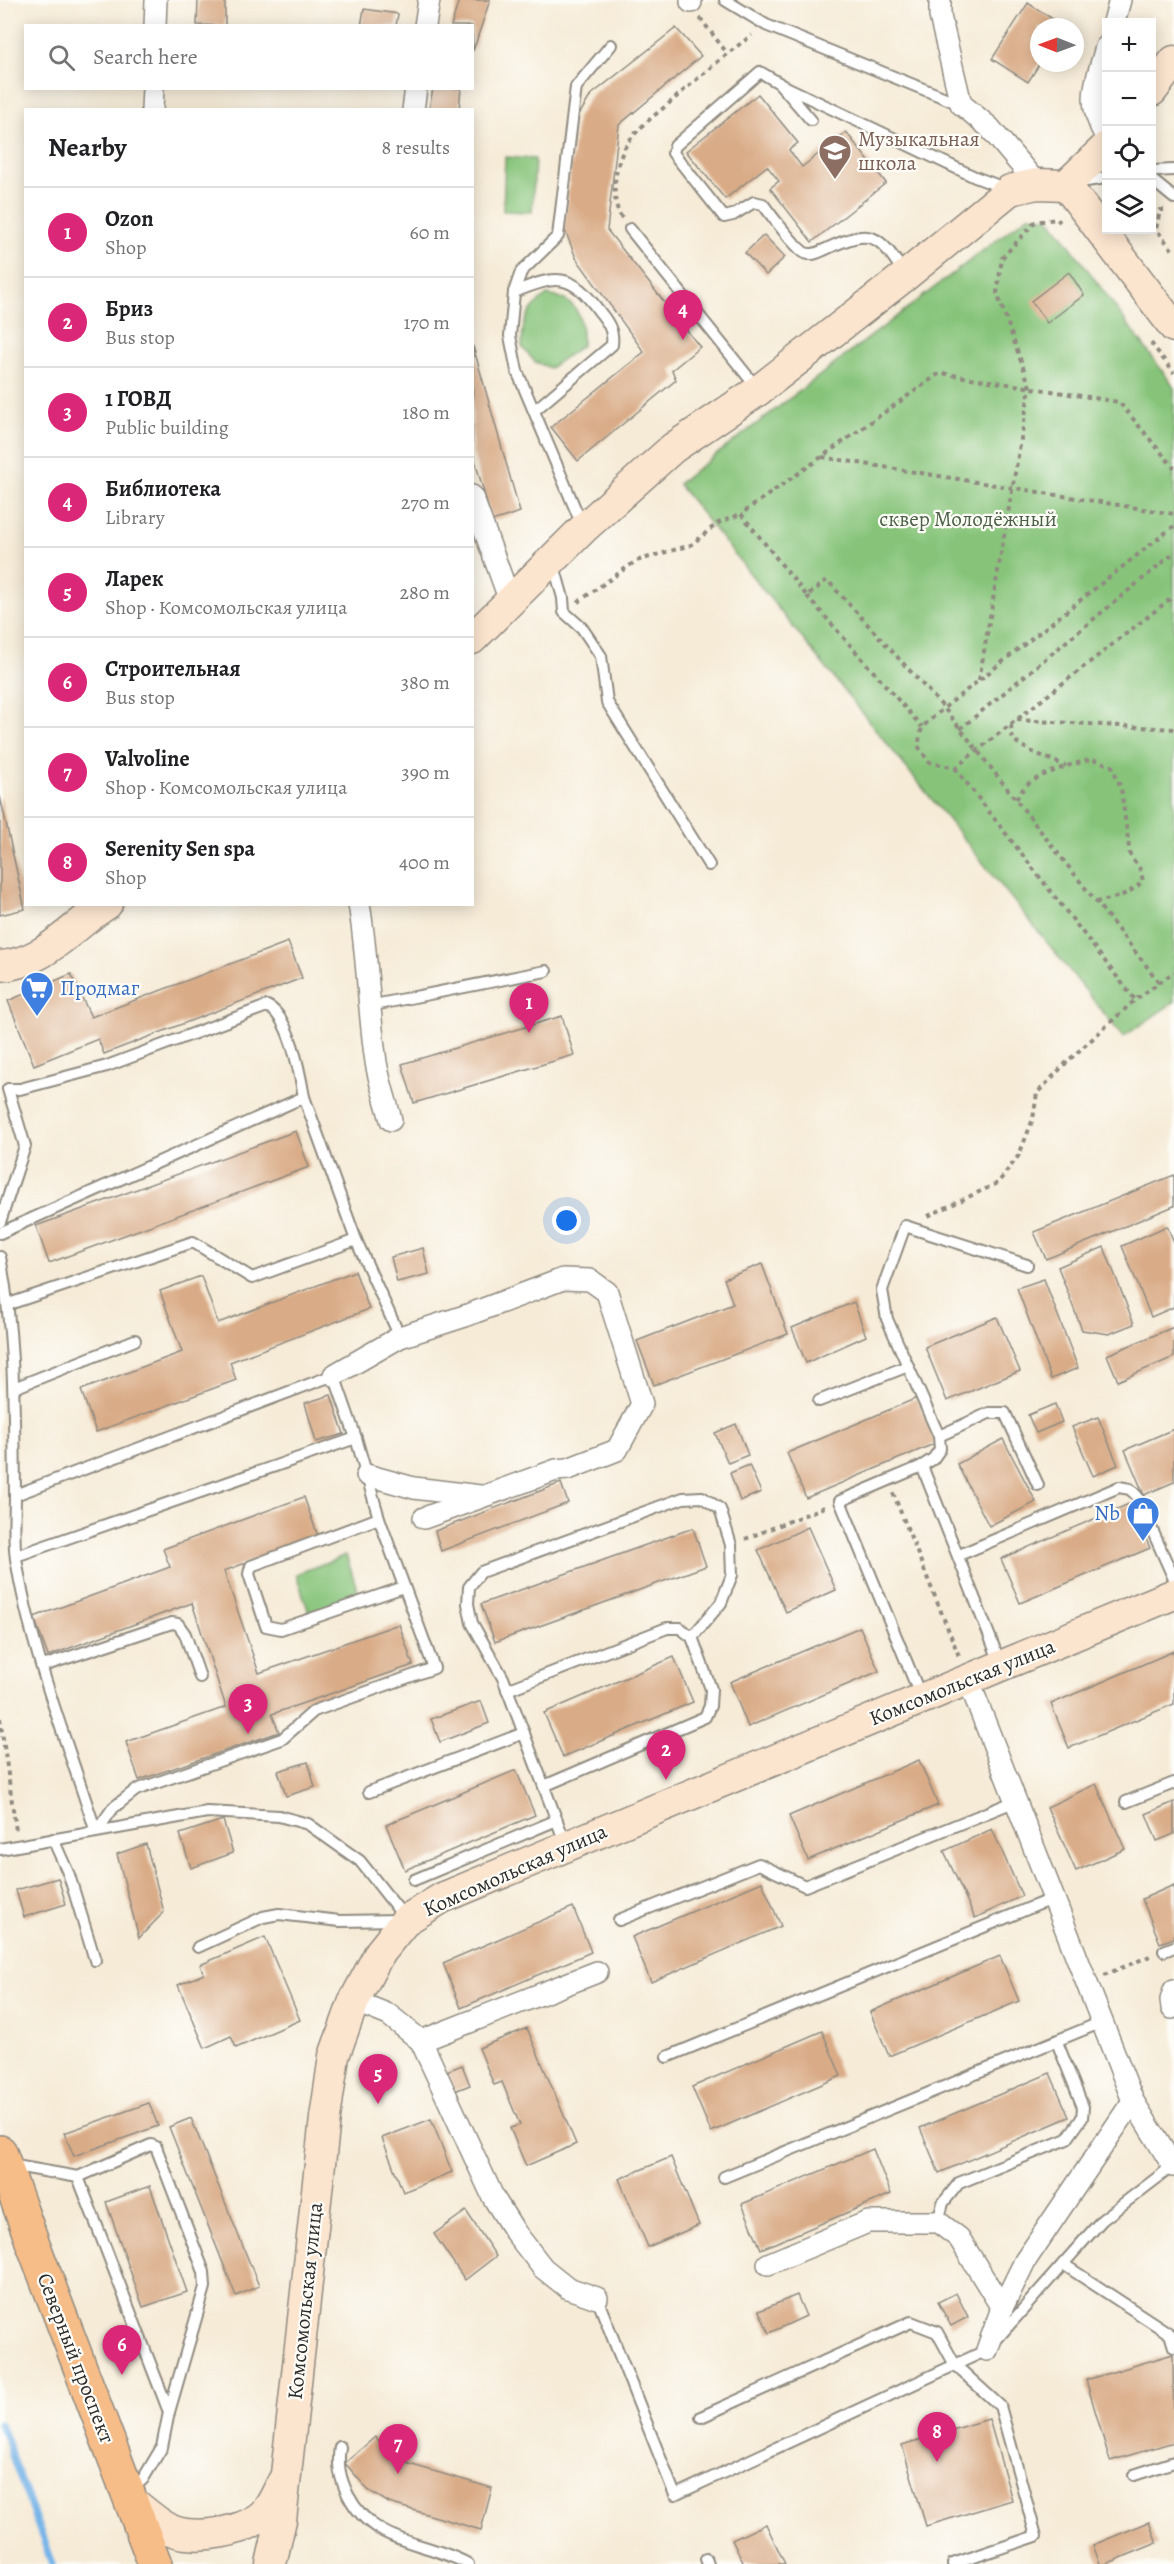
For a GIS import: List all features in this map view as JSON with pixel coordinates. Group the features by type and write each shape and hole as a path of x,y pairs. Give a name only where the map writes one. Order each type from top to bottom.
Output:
{"main road":[{"path":"1156,86 1174,61"},
{"path":"474,637 584,528 673,448 759,390 905,276 1038,186 1102,150"},
{"path":"1038,186 1160,332"},
{"path":"0,966 11,966 47,951 104,906"},
{"name":"Комсомольская улица","path":"271,2564 281,2520 325,2118 334,2056 354,2001 380,1952 406,1920 562,1833 921,1698 1174,1594"},
{"name":"Северный проспект","path":"2,2158 155,2564"},
{"path":"128,2496 170,2529 183,2534 214,2534 243,2527 266,2511 286,2476"}],"street":[{"path":"155,24 156,0"},
{"path":"425,24 429,0"},
{"path":"940,0 940,16 961,104 989,127 1038,186"},
{"path":"1114,18 1120,0"},
{"path":"1102,64 1093,96 1096,119 1102,129"},
{"path":"152,108 153,90"},
{"path":"414,108 416,90"},
{"path":"474,503 510,602"},
{"path":"359,906 367,946 369,1006 376,1064 391,1120"},
{"path":"334,1375 400,1337 465,1316 563,1279 590,1280 607,1292 642,1404 617,1450 424,1518"},
{"path":"367,1475 414,1488 484,1496"},
{"path":"968,1679 1133,2101 1174,2166"},
{"path":"420,2041 597,1972"},
{"path":"354,2001 389,2015 420,2041 493,2197 515,2232 543,2268 568,2288 597,2298"},
{"path":"987,2350 1002,2308 1025,2261 1133,2101"},
{"path":"768,2264 868,2222 938,2222 959,2238 1002,2308"}],"lane":[{"path":"725,0 766,25 961,104"},
{"path":"584,528 517,371 510,336 514,291 521,272 558,236 576,87 611,45"},
{"path":"905,276 887,246 869,237 853,237 813,254 802,252 763,204 754,202 724,217 673,153 675,146 760,72 779,84 975,177 1038,186 1102,179"},
{"path":"779,84 811,120"},
{"path":"1156,171 1174,170"},
{"path":"1156,183 1174,198"},
{"path":"630,229 759,390"},
{"path":"514,291 544,280 564,280 583,289 609,323 613,337 612,345 535,410"},
{"path":"552,562 563,598 564,612 582,628 601,656 607,702 709,865"},
{"path":"369,1006 546,971"},
{"path":"0,1222 25,1146 8,1089 20,1089 107,1066 267,1006 280,1016 297,1061 304,1097 356,1240 400,1337"},
{"path":"0,1233 304,1097"},
{"path":"921,1698 840,1501 922,1466 933,1459 940,1449 939,1437 888,1319 882,1290 905,1226 1027,1265"},
{"path":"9,1304 193,1242 252,1278 356,1240"},
{"path":"0,1257 9,1304 14,1388 16,1556 26,1607 42,1666 96,1832"},
{"path":"14,1388 135,1340"},
{"path":"819,1401 908,1366"},
{"path":"15,1495 334,1375 356,1438 379,1518 434,1668 314,1711 282,1739 136,1790 113,1808 96,1832"},
{"path":"939,1437 989,1413 1005,1413 1038,1485"},
{"path":"16,1556 356,1438"},
{"path":"922,1466 1001,1665"},
{"path":"959,1555 1119,1487 1130,1489 1137,1496 1174,1579"},
{"path":"414,1880 562,1833 507,1690 472,1623 468,1604 469,1587 481,1572 683,1498 702,1497 720,1509 731,1545 732,1575 721,1603 692,1637"},
{"path":"379,1518 251,1566 249,1574 266,1626 281,1629 404,1587"},
{"path":"42,1666 172,1623 178,1624 185,1634 200,1677"},
{"path":"507,1690 667,1628 680,1628 692,1637 711,1689 710,1706 705,1717 544,1786"},
{"path":"369,1792 524,1733"},
{"path":"1126,1802 1174,1782"},
{"path":"619,1920 759,1864 805,1886 1016,1801"},
{"path":"0,1849 207,1812 279,1816 308,1824 360,1861 406,1920"},
{"path":"53,1839 69,1875 95,1960"},
{"path":"667,2057 1054,1898"},
{"path":"198,1947 264,1917 279,1914 340,1921 406,1920"},
{"path":"724,2177 1102,2022"},
{"path":"938,2222 943,2203 959,2183 1066,2139 1082,2118 1083,2107 1057,2042"},
{"path":"2,2158 78,2176 151,2145 156,2147 204,2272 205,2287 169,2412 162,2447 143,2479 128,2496"},
{"path":"597,2298 675,2495 987,2350 1102,2220 1174,2166"},
{"path":"78,2176 169,2412"},
{"path":"1063,2264 1170,2334 1174,2347"},
{"path":"701,2417 911,2322 937,2332 955,2365 1000,2406 1036,2536 953,2564"},
{"path":"340,2447 337,2464 341,2480 358,2512 371,2525 390,2536 468,2564"},
{"path":"1134,2475 1174,2462"}],"path":[{"path":"691,1 697,14 728,53"},
{"path":"630,229 618,213 615,193 618,163 626,145 636,132 728,53 766,25"},
{"path":"1167,209 1160,210 1156,229 1174,252"},
{"path":"979,680 1030,387 997,293 1002,258 1035,222 1057,219 1064,227"},
{"path":"1160,332 1174,373"},
{"path":"564,612 636,561 691,545 718,523 741,514 940,373 1119,402 1174,468"},
{"path":"822,457 1174,514"},
{"path":"741,514 807,596 922,727"},
{"path":"1135,1000 955,768 929,762 918,746 922,727 944,708 1174,526"},
{"path":"960,729 1174,553"},
{"path":"807,596 827,580 944,708 1159,982"},
{"path":"955,768 1174,596"},
{"path":"1016,720 1174,729"},
{"path":"1011,724 1013,740 1030,751 1067,766"},
{"path":"1016,800 1026,785 1041,776 1067,766 1092,759 1112,766 1121,788 1130,855 1140,869 1143,881 1135,889 1119,897 1096,902"},
{"path":"905,1226 998,1183 1019,1155 1033,1119 1037,1094 1069,1060 1135,1000 1174,972"},
{"path":"887,1480 950,1635"},
{"path":"731,1545 840,1501"},
{"path":"0,1718 18,1845"},
{"path":"1087,1982 1169,1949"}],"green space":[{"path":"505,157 535,159 532,212 503,211"},
{"name":"сквер Молодёжный","path":"1028,216 1049,217 1174,387 1174,1002 1123,1037 678,484"},
{"path":"547,295 566,300 572,305 580,317 582,335 582,345 550,368 535,362 522,347 524,323 534,306"},
{"path":"346,1555 359,1595 309,1613 296,1574"}],"building":[{"path":"198,0 225,0 225,24 197,24"},
{"path":"459,0 490,0 474,48 474,24 452,24"},
{"path":"1028,3 1051,18 1030,18 1030,72 1034,72 1028,82 992,59"},
{"path":"364,9 398,14 396,24 361,24"},
{"path":"676,28 701,56 619,125 607,230 700,347 672,370 676,380 578,461 551,427 644,352 576,258 564,228 577,118 591,95"},
{"path":"433,90 461,90 459,108 429,108"},
{"path":"758,94 798,143 789,150 802,167 846,132 886,183 812,242 770,188 779,181 767,166 725,199 686,151"},
{"path":"764,235 785,257 766,275 745,253"},
{"path":"1069,272 1084,295 1047,323 1031,301"},
{"path":"474,350 520,512 492,521 474,457"},
{"path":"0,796 25,909 0,915"},
{"path":"288,942 302,978 104,1054 98,1039 34,1065 8,1001 71,974 91,1017"},
{"path":"562,1016 574,1055 414,1103 402,1064"},
{"path":"296,1131 309,1167 49,1263 36,1226"},
{"path":"1174,1175 1174,1206 1046,1259 1034,1232"},
{"path":"1167,1226 1174,1242 1174,1307 1151,1317 1122,1246"},
{"path":"1104,1247 1134,1324 1109,1334 1082,1330 1058,1267"},
{"path":"423,1248 429,1274 397,1282 391,1257"},
{"path":"762,1264 788,1334 654,1385 637,1341 733,1304 724,1279"},
{"path":"355,1271 369,1309 230,1362 236,1380 96,1432 81,1390 182,1352 160,1291 201,1276 218,1323"},
{"path":"1044,1279 1078,1368 1051,1379 1017,1288"},
{"path":"854,1302 866,1336 806,1363 792,1328"},
{"path":"997,1317 1020,1371 947,1401 925,1347"},
{"path":"1174,1327 1174,1357 1118,1381 1107,1355"},
{"path":"331,1395 344,1434 316,1442 305,1403"},
{"path":"917,1398 936,1443 806,1498 787,1453"},
{"path":"1055,1404 1062,1422 1036,1433 1028,1415"},
{"path":"1098,1417 1118,1465 1093,1476 1072,1427"},
{"path":"736,1424 748,1455 728,1463 715,1433"},
{"path":"1174,1429 1174,1482 1144,1495 1125,1450"},
{"path":"1003,1439 1036,1502 989,1526 957,1464"},
{"path":"749,1465 761,1492 740,1501 730,1473"},
{"path":"561,1483 568,1503 441,1551 435,1531"},
{"path":"304,1497 318,1536 224,1571 259,1673 399,1624 413,1665 272,1714 279,1732 139,1780 126,1742 226,1707 192,1603 48,1656 34,1617 170,1567 163,1549"},
{"path":"1131,1503 1150,1548 1020,1603 1001,1559"},
{"path":"808,1527 836,1590 786,1612 758,1550"},
{"path":"693,1528 706,1566 495,1642 481,1604"},
{"path":"860,1627 879,1671 748,1727 730,1682"},
{"path":"1174,1651 1174,1704 1069,1748 1051,1704"},
{"path":"674,1657 693,1702 563,1757 544,1713"},
{"path":"481,1701 489,1723 440,1742 431,1719"},
{"path":"919,1760 938,1805 808,1860 789,1816"},
{"path":"308,1762 315,1787 286,1796 278,1771"},
{"path":"516,1770 535,1815 405,1870 386,1825"},
{"path":"1096,1784 1125,1849 1076,1871 1047,1807"},
{"path":"1174,1802 1174,1834 1157,1841 1146,1814"},
{"path":"223,1820 233,1853 191,1868 180,1834"},
{"path":"992,1829 1022,1896 975,1918 944,1851"},
{"path":"146,1844 164,1912 139,1938 117,1854"},
{"path":"58,1878 66,1904 24,1917 16,1890"},
{"path":"762,1882 781,1926 651,1982 632,1937"},
{"path":"1174,1885 1174,1938 1160,1943 1142,1899"},
{"path":"573,1907 591,1952 461,2008 443,1963"},
{"path":"265,1937 300,2020 236,2048 231,2036 205,2048 178,1985 204,1974 200,1965"},
{"path":"1000,1956 1019,2001 889,2056 870,2012"},
{"path":"527,2028 576,2144 526,2166 510,2128 520,2125 502,2082 494,2085 479,2048"},
{"path":"822,2031 841,2076 711,2132 692,2087"},
{"path":"462,2065 470,2085 455,2091 447,2071"},
{"path":"1050,2073 1069,2117 939,2173 920,2128"},
{"path":"149,2103 158,2126 74,2156 64,2133"},
{"path":"191,2118 259,2286 236,2296 169,2127"},
{"path":"431,2119 452,2172 403,2192 382,2138"},
{"path":"873,2149 891,2194 761,2249 742,2204"},
{"path":"671,2157 699,2225 648,2247 619,2179"},
{"path":"150,2186 187,2292 143,2307 106,2202"},
{"path":"466,2211 496,2256 465,2280 434,2234"},
{"path":"956,2293 968,2317 951,2326 938,2302"},
{"path":"797,2295 806,2316 769,2333 759,2311"},
{"path":"1173,2354 1174,2442 1110,2461 1086,2380"},
{"path":"989,2419 1012,2500 926,2526 902,2445"},
{"path":"375,2437 398,2458 409,2464 492,2488 481,2530 389,2503 368,2490 345,2463"},
{"path":"1149,2522 1157,2543 1106,2564 1100,2564 1093,2545"},
{"path":"766,2524 785,2564 744,2564 732,2540"}],"waterway":[{"path":"0,2423 52,2564"}],"place":[{"name":"Музыкальная школа","path":"835,180"},
{"name":"Библиотека","path":"683,340"},
{"name":"Продмаг","path":"37,1017"},
{"name":"Ozon","path":"529,1033"},
{"name":"Nb","path":"1143,1542"},
{"name":"1 ГОВД","path":"248,1734"},
{"name":"Бриз","path":"666,1780"},
{"name":"Ларек","path":"378,2104"},
{"name":"Строительная","path":"122,2375"},
{"name":"Serenity Sen spa","path":"937,2462"},
{"name":"Valvoline","path":"398,2474"}]}
